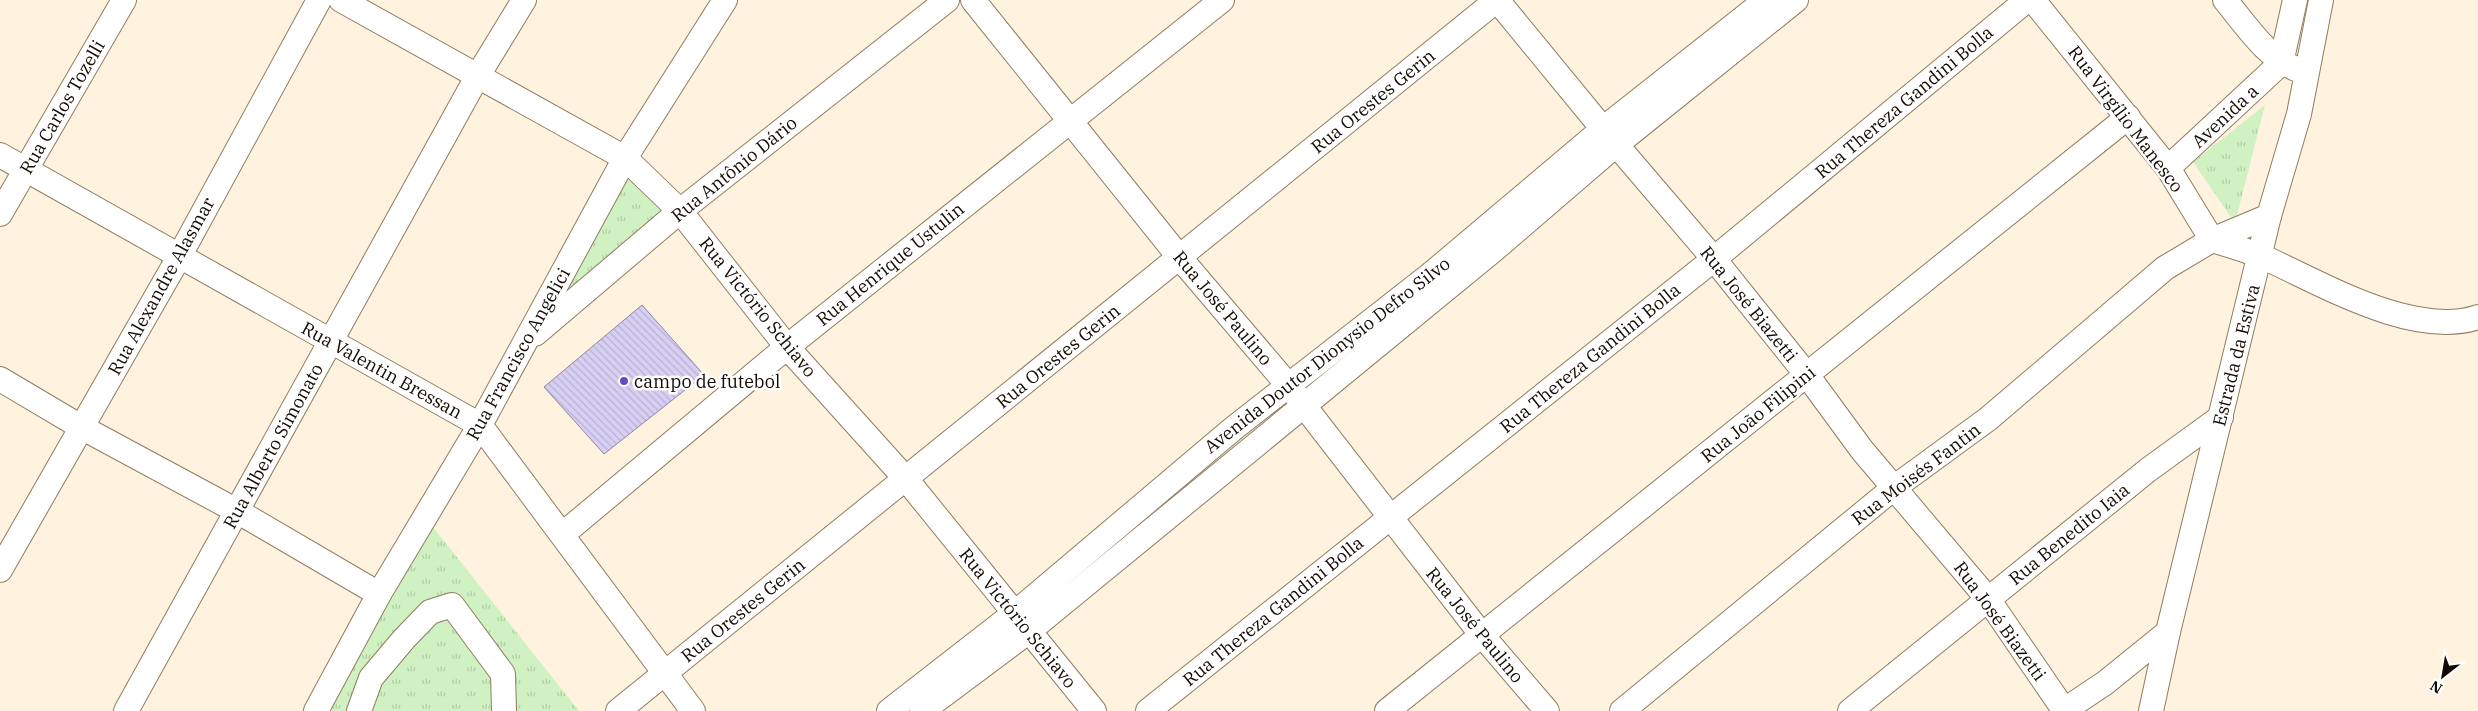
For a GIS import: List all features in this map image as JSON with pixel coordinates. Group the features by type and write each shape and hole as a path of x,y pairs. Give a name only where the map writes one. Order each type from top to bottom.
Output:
{"street":[{"name":"Rua Carlos Tozelli","path":"0,214 124,0"},
{"name":"Rua Alexandre Alasmar","path":"0,570 179,257 319,0"},
{"name":"Rua Victório Schiavo","path":"341,0 625,158 680,211 787,347 906,479 1094,711"},
{"name":"Rua Alberto Simonato","path":"126,711 477,77 524,0"},
{"name":"Rua Francisco Angelici","path":"316,711 380,594 480,425 625,158 725,0"},
{"name":"Rua Antônio Dário","path":"524,343 680,211 947,0"},
{"name":"Rua José Paulino","path":"973,0 1180,258 1288,385 1389,518 1481,634 1547,711"},
{"name":"Rua Henrique Ustulin","path":"564,534 787,347 1222,0"},
{"name":"Rua José Biazetti","path":"1497,0 1714,259 1807,375 1862,450 1988,599 2063,711"},
{"name":"Rua Orestes Gerin","path":"618,711 1497,0"},
{"name":"Avenida Doutor Dionysio Defro Silvo","path":"889,711 1022,622 1304,406 1496,248 1610,136 1766,0"},
{"name":"Avenida Doutor Dionysio Defro Silvo","path":"922,711 1288,385 1610,136 1796,0"},
{"name":"Rua Thereza Gandini Bolla","path":"1148,711 1714,259 2027,0"},
{"name":"Rua Virgílio Manesco","path":"2033,0 2168,168 2212,240"},
{"path":"2225,0 2262,44 2282,64 2306,73"},
{"path":"2282,64 2295,0"},
{"name":"Estrada da Estiva","path":"2151,711 2168,632 2269,216 2299,114 2321,0"},
{"name":"Avenida a","path":"2168,168 2282,64"},
{"name":"Rua João Filipini","path":"1387,711 2128,117"},
{"name":"Rua Valentin Bressan","path":"0,155 480,425 564,534 693,711"},
{"path":"2212,240 2269,216"},
{"path":"2212,240 2260,256 2365,304 2426,322 2478,317"},
{"name":"Rua Moisés Fantin","path":"1622,711 1895,487 1988,419 2165,268 2212,240"},
{"path":"0,379 82,427 237,511 380,594"},
{"name":"Rua Benedito Iaia","path":"1850,711 2148,470 2221,417"},
{"path":"359,711 372,678 404,639 430,612 452,606 503,674 504,711"},
{"path":"2063,711 2105,683 2168,632"}],"green space":[{"path":"2265,105 2235,223 2193,162"},
{"path":"624,163 673,207 537,325"},
{"path":"433,527 579,711 326,711"}],"building":[{"name":"campo de futebol","path":"642,305 704,375 604,454 544,387"}],"place":[{"name":"campo de futebol","path":"624,381"}]}
